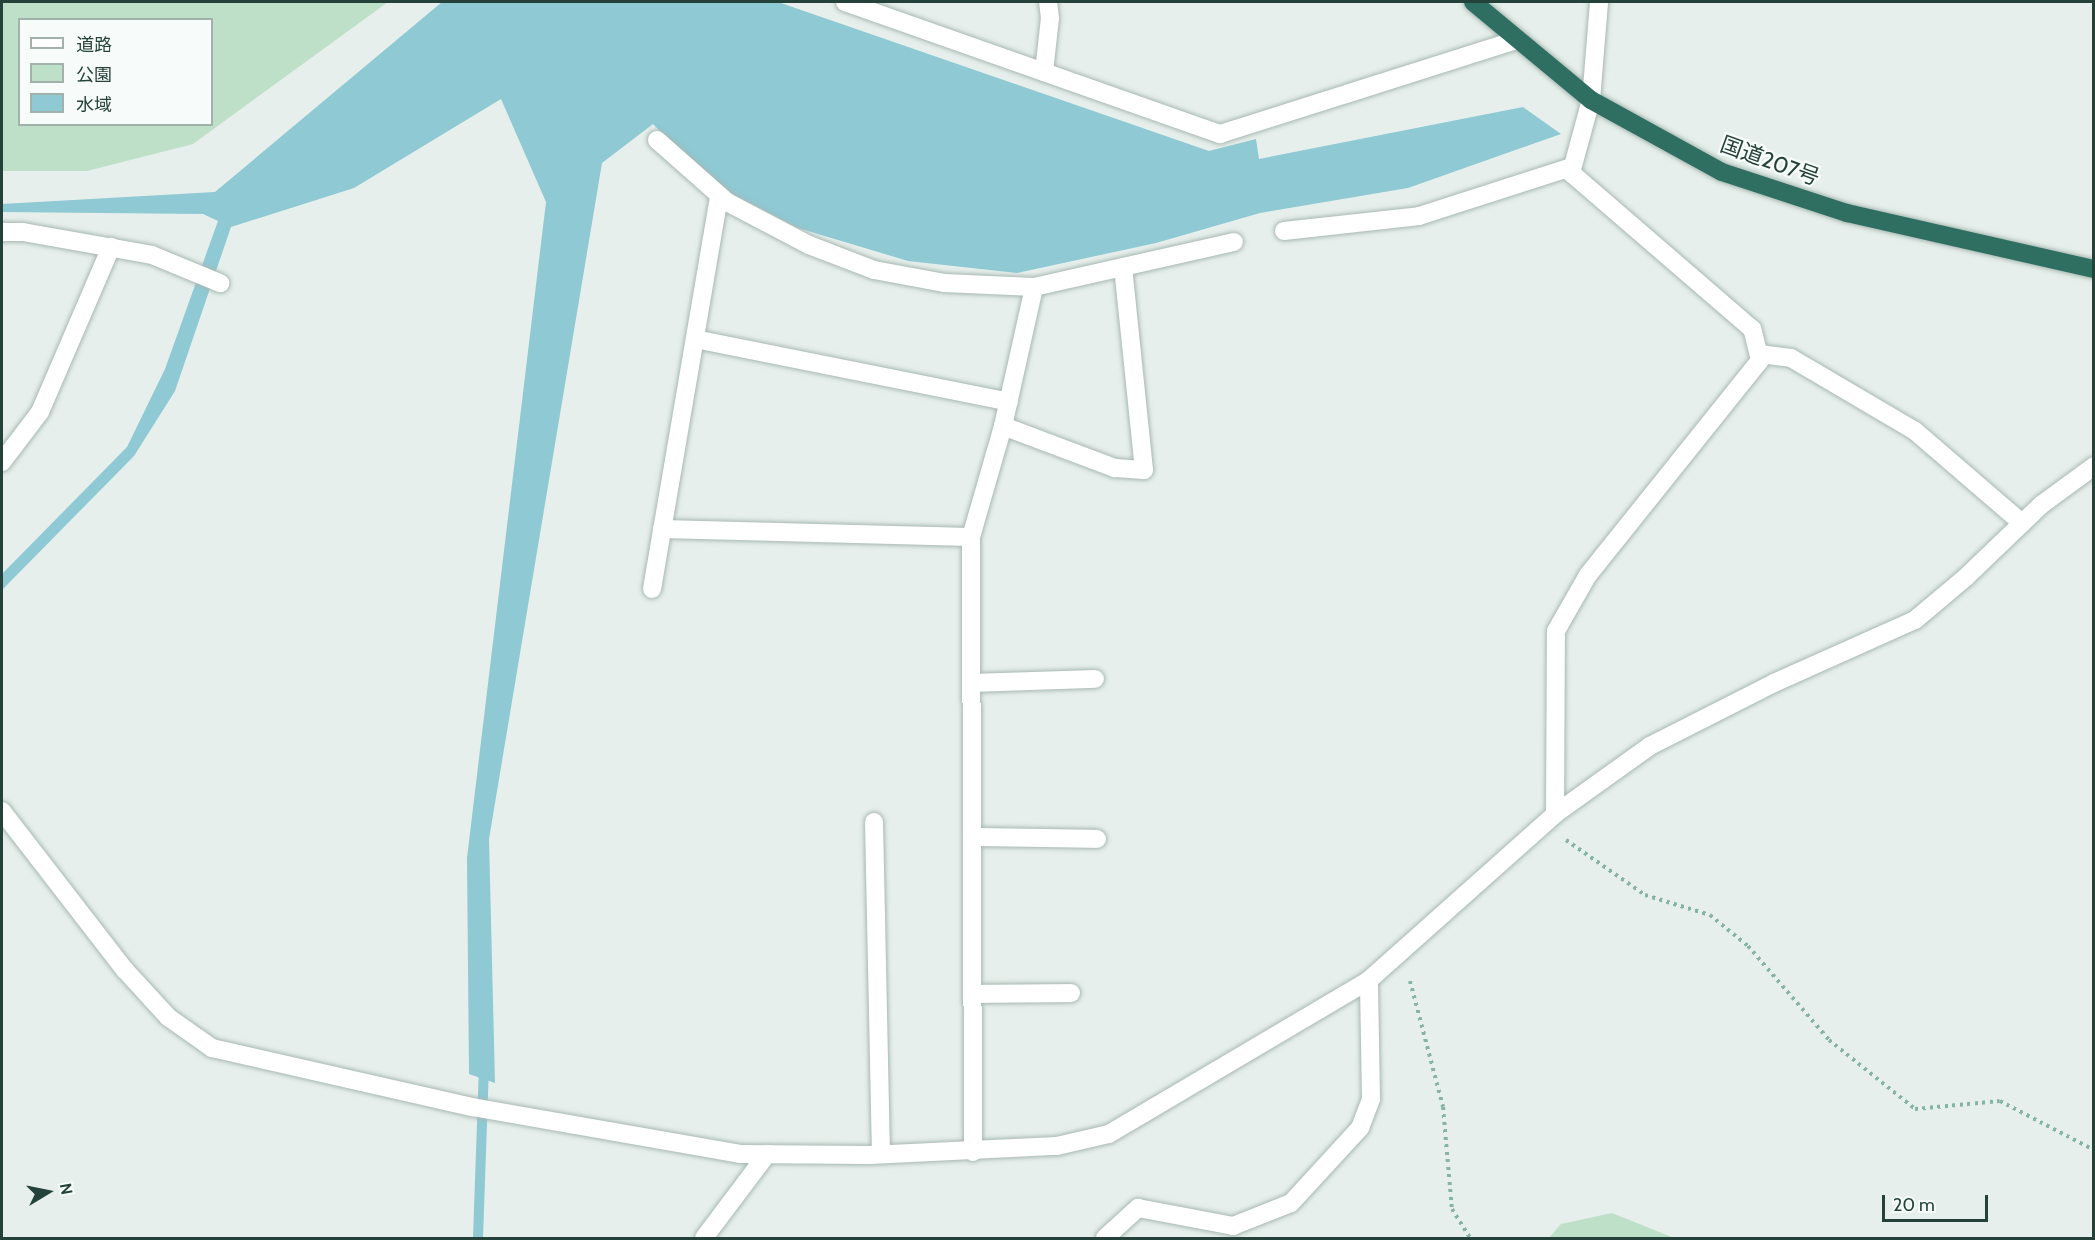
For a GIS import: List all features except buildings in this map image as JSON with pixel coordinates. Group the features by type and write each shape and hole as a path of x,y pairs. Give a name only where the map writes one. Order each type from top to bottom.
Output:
{"highway":[{"name":"国道207号","path":"1473,2 1591,100 1722,172 1847,213 2094,268"}],"street":[{"path":"845,2 1220,134 1516,40"},
{"path":"1044,72 1050,18 1048,2"},
{"path":"1549,819 1556,631 1588,575 1760,360 1752,329 1570,173 1591,100 1599,2"},
{"path":"657,141 719,195 808,245 874,270 944,283 1034,287 1234,242"},
{"path":"1284,231 1419,216 1572,167"},
{"path":"652,589 719,195"},
{"path":"2,232 152,255 220,283"},
{"path":"2,462 40,412 111,247"},
{"path":"1003,426 1115,468 1144,470 1123,267"},
{"path":"973,1152 971,537 1003,426 1034,287"},
{"path":"695,339 1009,402"},
{"path":"1759,354 1791,358 1915,431 2022,523"},
{"path":"2,811 125,970 168,1017 212,1048 484,1109 658,1141 767,1154 973,1152 1057,1146 1109,1134 1369,980 1401,948 1549,819 1650,746 1774,683 1916,620 2022,523 2094,465"},
{"path":"662,529 971,537"},
{"path":"972,683 1095,679"},
{"path":"874,822 880,1154"},
{"path":"972,837 1097,839"},
{"path":"1105,1239 1138,1208 1233,1226 1242,1231 1291,1203 1360,1128 1371,1099 1369,980"},
{"path":"973,994 1071,993"},
{"path":"704,1239 767,1154"}],"path":[{"path":"1549,819 1645,895 1710,915 1748,946 1828,1040 1915,1109 2000,1101 2094,1150"},
{"path":"1401,948 1443,1107 1452,1209 1470,1239"}],"green space":[{"path":"2,2 388,2 193,144 87,171 2,171"},
{"path":"1612,1213 1674,1238 1549,1238 1561,1224"}],"water":[{"path":"442,2 778,2 1209,151 1256,139 1259,159 1523,107 1561,134 1408,188 1260,213 1156,243 1017,273 908,261 798,228 709,182 653,124 602,163 489,839 495,1083 469,1074 467,858 546,202 501,99 354,188 231,227 175,391 134,456 2,590 2,574 127,447 165,369 218,221 203,214 2,212 2,204 215,192"}],"waterway":[{"path":"478,1238 484,1065"}]}
